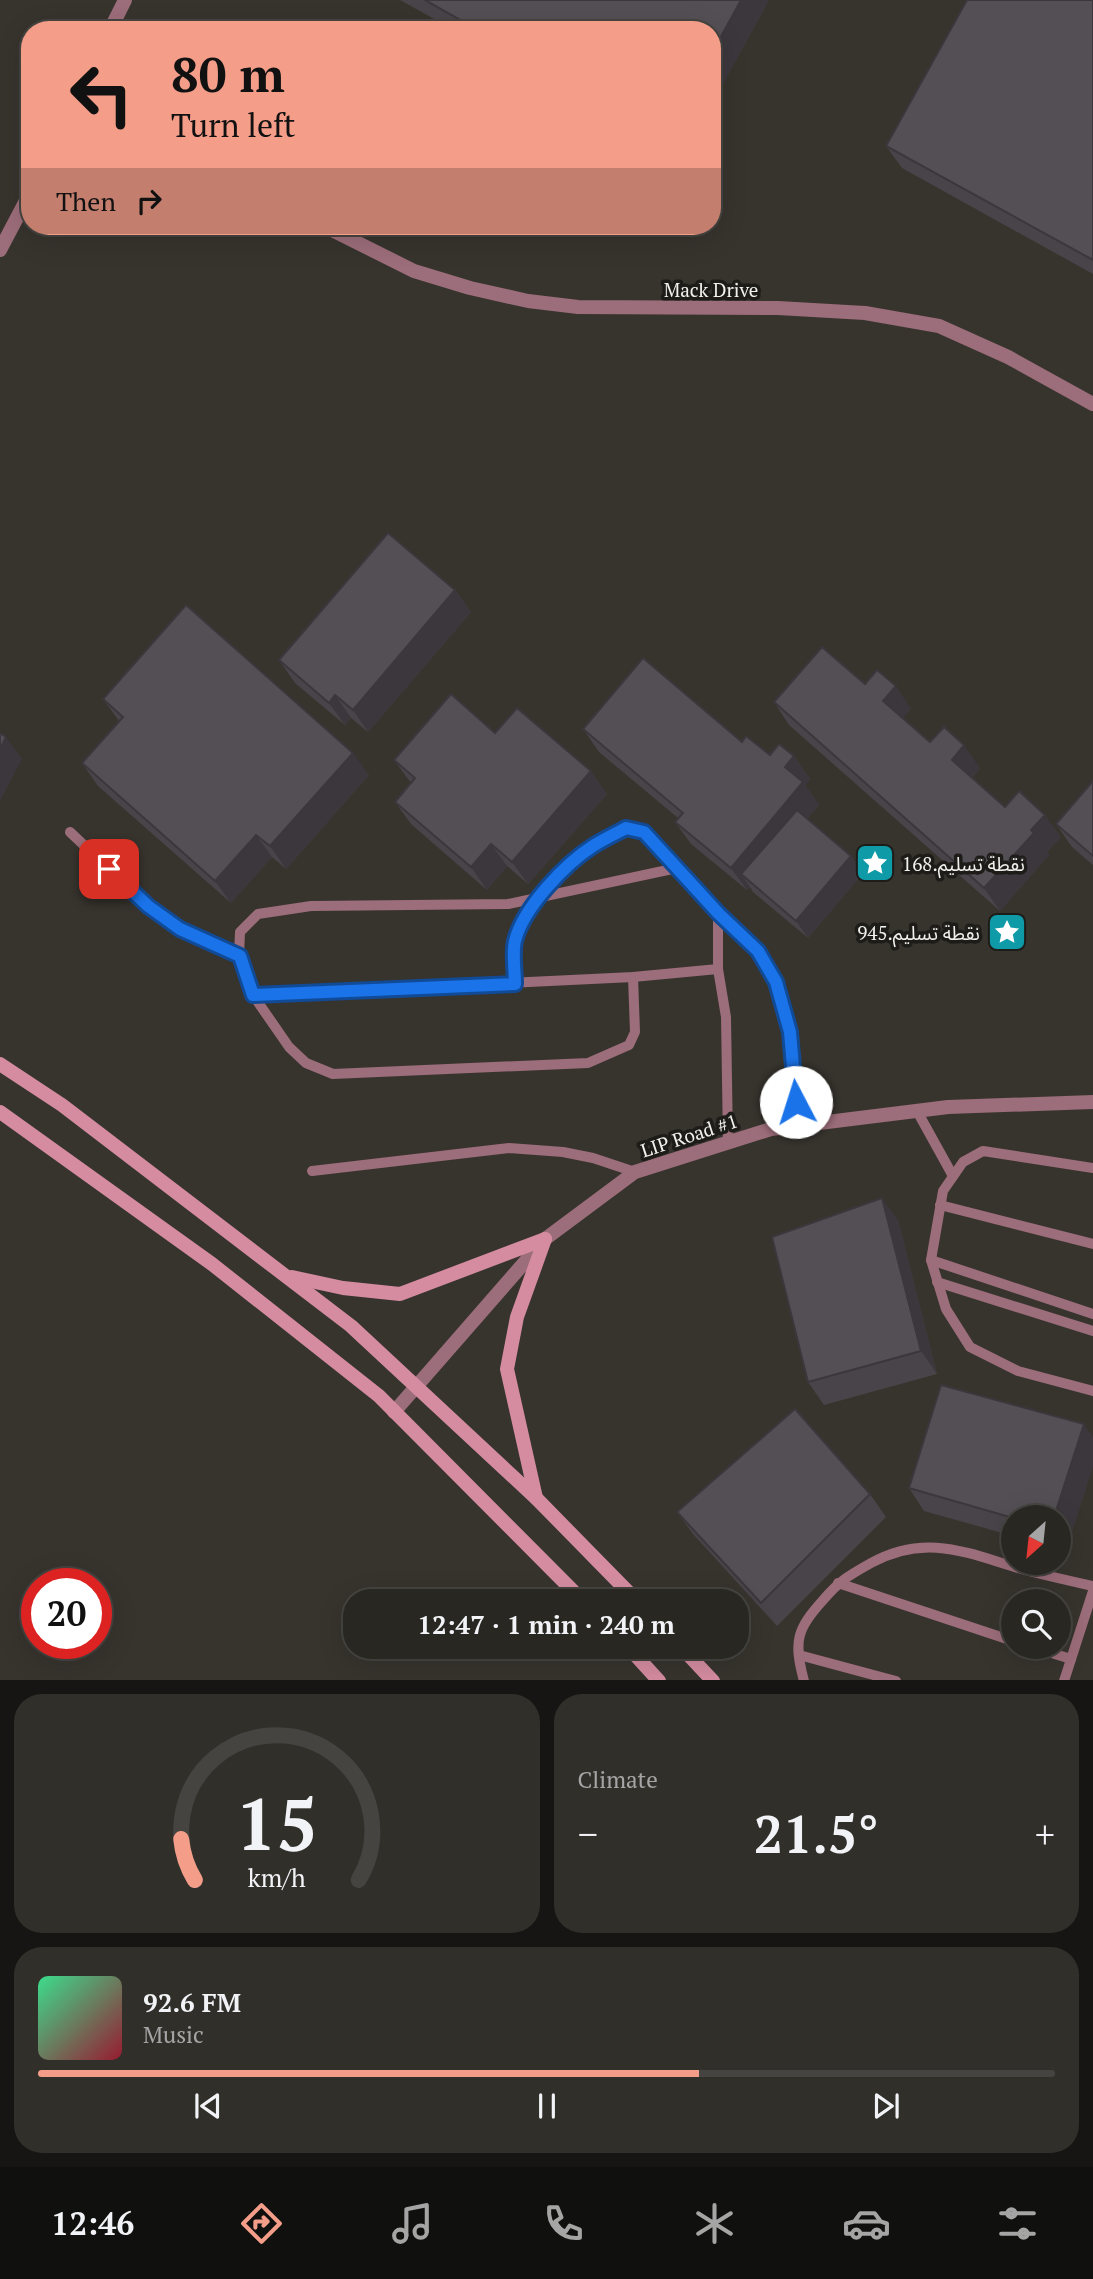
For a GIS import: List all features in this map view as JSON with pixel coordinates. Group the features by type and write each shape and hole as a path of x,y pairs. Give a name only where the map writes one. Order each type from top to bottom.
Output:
{"main road":[{"path":"0,1064 62,1105 351,1326 536,1498 625,1589"},
{"path":"0,1112 212,1264 379,1396 571,1589"},
{"path":"287,1275 343,1288 400,1294 545,1239"},
{"path":"536,1498 507,1368 517,1317 545,1239"},
{"path":"639,1659 658,1680"},
{"path":"692,1659 712,1680"}],"street":[{"path":"114,21 125,0"},
{"path":"0,250 21,210"},
{"name":"Mack Drive","path":"342,235 414,271 470,288 528,301 578,307 778,309 865,313 939,326 1008,357 1093,404"},
{"name":"LIP Road #1","path":"394,1412 545,1239 635,1172 771,1129 948,1107 1093,1102"}],"lane":[{"path":"515,984 515,942 522,922 540,897 562,872 592,847 626,828 644,832 719,914 758,951 776,982 790,1032 798,1125"},
{"path":"70,832 148,906 180,929 240,956"},
{"path":"633,977 635,1032 629,1045 588,1063 333,1074 306,1063 289,1047 253,995 240,956 240,932 258,914 310,906 508,904 677,868"},
{"path":"719,914 718,969 726,1017 728,1143"},
{"path":"253,995 515,984 718,969"},
{"path":"916,1111 953,1176"},
{"path":"312,1171 509,1149 563,1152 593,1158 635,1172"},
{"path":"1093,1168 984,1151 963,1161 943,1191 931,1260 946,1309 970,1347 1018,1371 1093,1391"},
{"path":"940,1205 1093,1244"},
{"path":"931,1260 1093,1314"},
{"path":"937,1282 1093,1331"},
{"path":"804,1680 797,1643 802,1627 838,1583 891,1552 921,1546 960,1550 1093,1589 1091,1603 1063,1680"},
{"path":"838,1583 1001,1637"},
{"path":"799,1655 892,1680"}],"building":[{"path":"425,0 741,0 721,37 721,21 462,21"},
{"path":"967,0 1093,0 1093,260 886,146"},
{"path":"388,533 455,590 353,710 335,695 329,703 279,660"},
{"path":"186,605 353,753 270,846 256,835 215,881 82,763 123,717 103,699"},
{"path":"822,647 865,684 877,670 896,686 883,701 930,742 944,727 964,745 952,760 1005,807 1019,791 1045,815 1031,830 1034,833 984,888 774,702"},
{"path":"643,658 742,742 746,736 770,755 779,744 794,756 785,767 803,782 731,868 675,822 683,813 583,729"},
{"path":"451,694 495,733 517,708 591,771 512,862 491,844 471,867 395,802 415,778 394,760"},
{"path":"0,733 6,737 0,749"},
{"path":"1093,781 1093,856 1056,824"},
{"path":"797,810 851,856 796,921 741,874"},
{"path":"882,1198 921,1351 808,1382 772,1237"},
{"path":"941,1385 1084,1424 1058,1505 1001,1505 1001,1515 909,1488"},
{"path":"795,1409 870,1494 761,1603 677,1512"}],"place":[{"name":"نقطة تسليم.168","path":"875,863"},
{"name":"نقطة تسليم.945","path":"1007,932"}],"route":[{"path":"109,869 148,906 180,929 240,956 253,995 515,984 515,942 522,922 540,897 562,872 592,847 626,828 644,832 719,914 758,951 776,982 790,1032 796,1102"}]}
